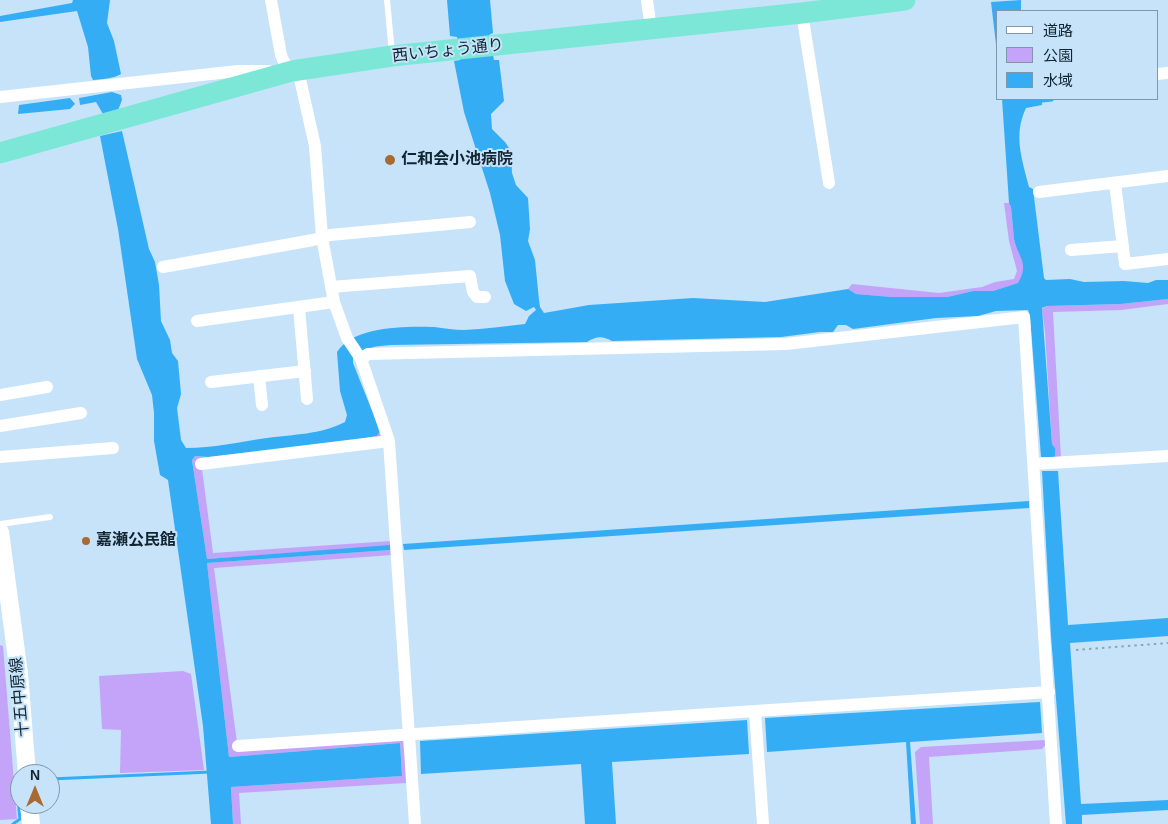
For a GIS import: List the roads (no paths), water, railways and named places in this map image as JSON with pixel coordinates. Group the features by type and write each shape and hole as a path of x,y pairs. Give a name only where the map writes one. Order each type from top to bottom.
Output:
{"highway":[{"name":"西いちょう通り","path":"0,153 292,70 392,56 802,13 905,0"}],"main road":[{"name":"十五中原線","path":"0,532 18,674 26,764"}],"street":[{"path":"271,0 281,55 284,62 300,79 315,146 322,237 334,302 347,338 361,359 389,441 415,824"},
{"path":"647,0 651,29"},
{"path":"802,13 829,183"},
{"path":"0,97 238,71 292,70"},
{"path":"1039,192 1168,176"},
{"path":"1115,183 1125,264 1168,259"},
{"path":"163,267 322,237 470,222"},
{"path":"1071,250 1123,246"},
{"path":"331,287 470,276 473,292 477,297 485,297"},
{"path":"198,321 334,302"},
{"path":"299,308 307,399"},
{"path":"361,359 368,354 786,344 1024,317 1056,824"},
{"path":"211,382 305,371"},
{"path":"259,376 262,405"},
{"path":"0,396 48,387"},
{"path":"0,426 81,413"},
{"path":"201,464 389,441"},
{"path":"0,457 113,448"},
{"path":"1034,464 1168,456"},
{"path":"238,746 1049,692"},
{"path":"755,711 762,824"}],"lane":[{"path":"387,0 392,56"},
{"path":"0,524 50,517"}],"water":[{"path":"73,0 110,0 107,23 114,41 121,74 111,78 93,80 88,47 77,11 0,22 0,16 72,3"},
{"path":"447,0 490,0 493,33 489,35 494,60 499,60 504,101 491,114 492,129 511,151 512,173 516,185 528,198 530,229 528,241 535,260 540,307 544,313 589,305 693,298 765,302 848,289 856,294 892,297 947,297 973,291 993,291 1018,283 1023,265 1014,239 1009,203 1002,100 1042,100 1042,105 1026,108 1022,118 1019,137 1029,187 1033,189 1044,278 1046,280 1070,279 1084,282 1124,281 1148,283 1156,280 1168,280 1168,299 1121,304 1047,306 1042,308 1052,444 1055,448 1055,457 1041,457 1028,310 996,311 978,316 936,318 853,329 846,325 838,325 833,332 781,337 612,341 600,337 587,342 391,345 362,351 353,357 353,363 380,431 377,436 323,445 208,457 195,456 192,460 207,559 390,545 390,550 207,563 229,757 400,743 402,776 231,787 233,824 211,824 203,726 168,480 160,475 154,441 152,395 137,359 118,229 100,136 122,131 149,249 155,262 159,285 161,321 170,340 172,353 178,361 181,394 177,408 181,440 186,448 216,446 326,429 345,422 347,415 340,391 337,352 345,343 355,337 381,329 434,327 464,330 525,324 529,316 536,310 534,307 526,311 514,304 505,281 500,235 490,193 464,112 454,61 460,60 457,37 450,36"},
{"path":"1021,0 1021,10 996,10 996,44 991,2"},
{"path":"112,92 121,95 122,100 117,113 103,114 96,102 80,105 79,98"},
{"path":"70,98 75,104 70,109 18,114 19,105"},
{"path":"1042,471 1058,471 1068,625 1168,618 1168,636 1070,643 1081,804 1168,800 1168,810 1082,815 1082,824 1066,824 1051,636"},
{"path":"1029,501 1029,508 404,550 403,544"},
{"path":"1040,702 1042,733 910,742 916,824 911,824 906,742 767,752 765,718"},
{"path":"747,720 749,754 612,762 616,824 585,824 581,764 421,774 420,741"}],"waterway":[{"path":"1042,101 1052,100"},
{"path":"60,779 211,772"},
{"path":"13,824 20,819 19,814"}],"place":[{"name":"仁和会小池病院","path":"390,160"},
{"name":"嘉瀬公民館","path":"86,541"}]}
